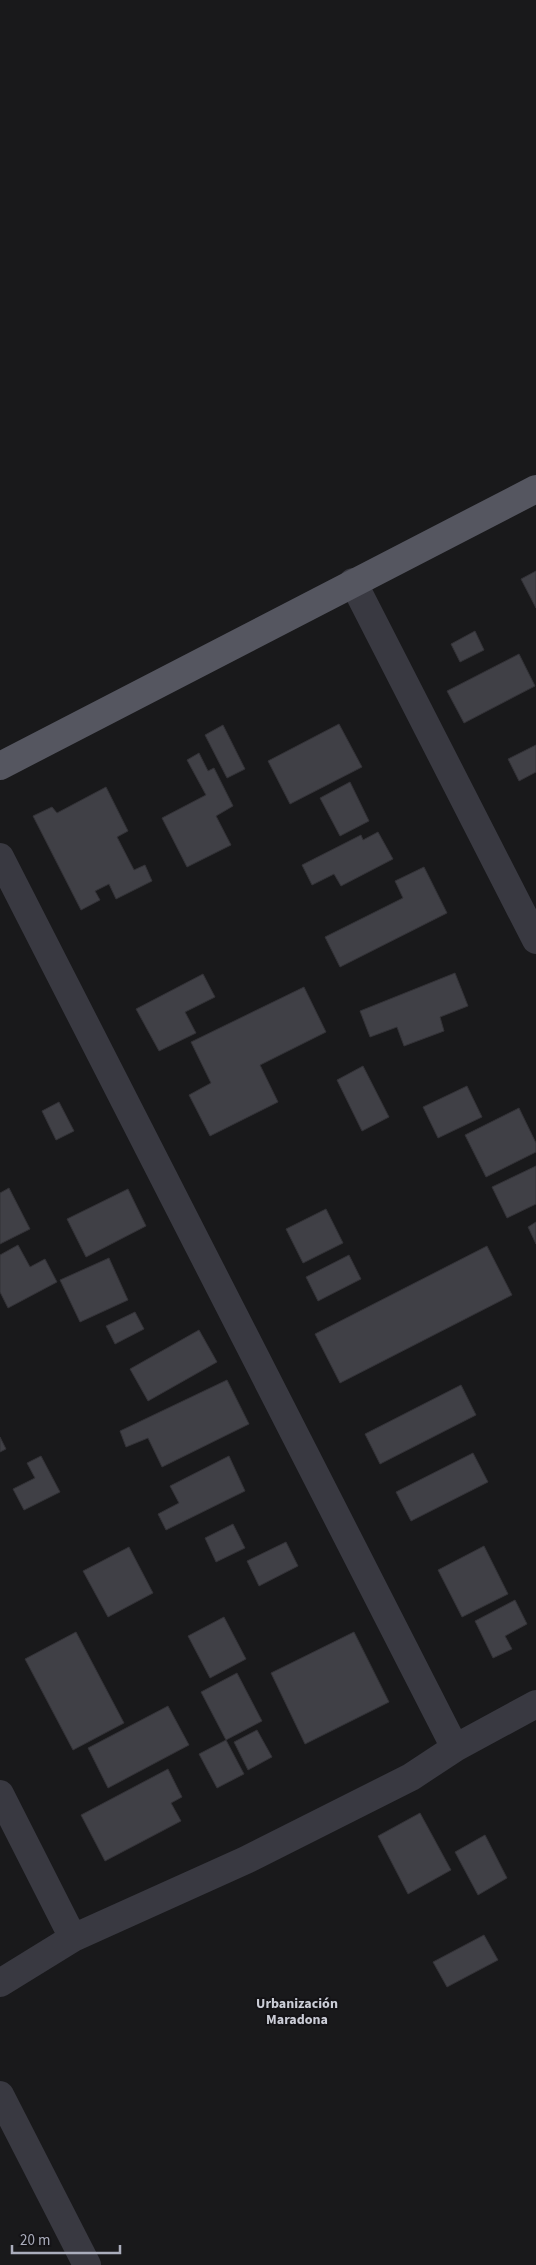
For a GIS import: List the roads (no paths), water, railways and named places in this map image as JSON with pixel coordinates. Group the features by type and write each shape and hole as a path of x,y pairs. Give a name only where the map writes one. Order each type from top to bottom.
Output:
{"main road":[{"path":"0,766 536,489"}],"street":[{"path":"353,582 536,940"},
{"path":"0,857 455,1748"},
{"path":"0,1983 73,1938 246,1860 411,1777 455,1748 536,1704"},
{"path":"0,1794 73,1938"},
{"path":"0,2095 87,2265"}],"district":[{"name":"Urbanización Maradona","path":"297,2012"}]}
